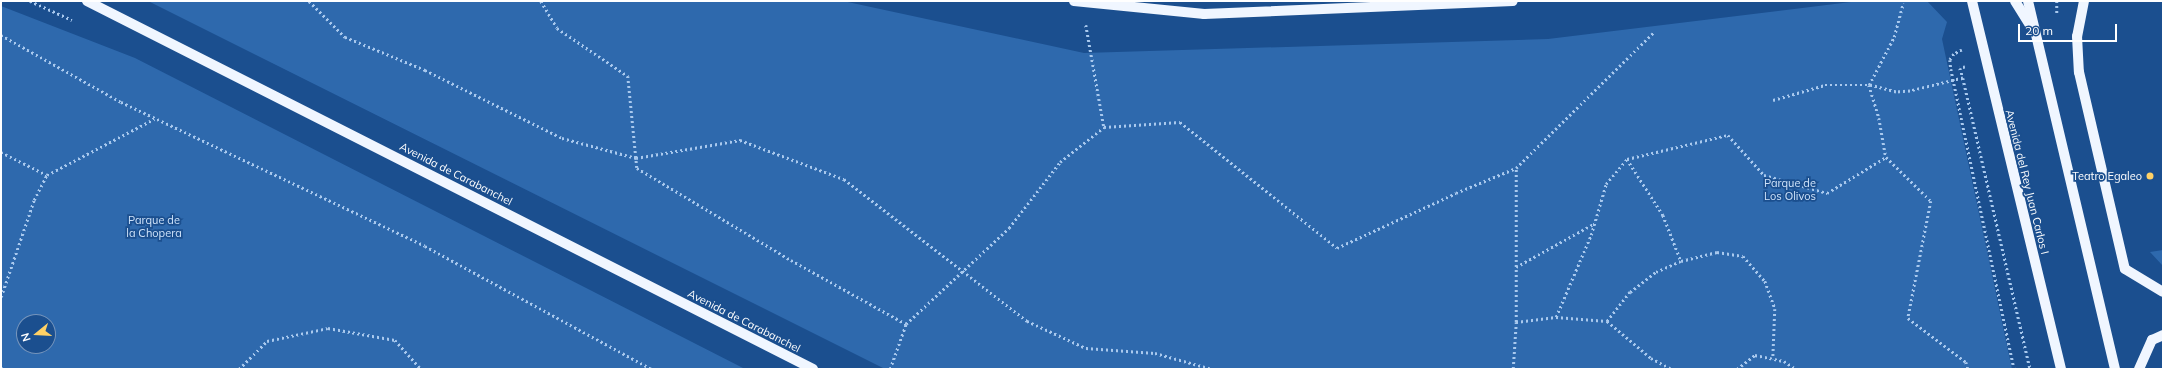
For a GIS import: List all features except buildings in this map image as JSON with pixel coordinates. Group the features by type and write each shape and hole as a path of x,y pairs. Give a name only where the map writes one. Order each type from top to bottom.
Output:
{"main road":[{"name":"Avenida de Carabanchel","path":"87,1 813,369"},
{"path":"1078,2 1204,14 1513,1"},
{"name":"Avenida del Rey Juan Carlos I","path":"1972,1 1985,62 2061,369"},
{"path":"2015,1 2035,33"},
{"path":"2028,1 2115,369"},
{"path":"2084,1 2077,36 2079,72 2125,269 2163,292"},
{"path":"2139,369 2152,340 2163,335"}],"path":[{"path":"309,1 345,37 425,70 562,138 636,158 740,140 844,179 1027,321 1086,348 1155,353 1212,369"},
{"path":"541,1 557,28 628,76 637,168 791,260 906,324"},
{"path":"1078,2 1104,127"},
{"path":"1903,3 1894,37 1869,85 1879,118 1886,157 1931,201 1908,318 1966,362 1968,369"},
{"path":"890,369 906,324 1009,228 1060,162 1104,127 1180,122 1337,248 1456,193 1516,168 1654,32"},
{"path":"1,35 154,119 425,246 652,369"},
{"path":"1981,44 1954,54 1950,60 1953,81 2014,369"},
{"path":"1985,62 1960,68 2030,369"},
{"path":"1773,100 1825,85 1869,85 1896,92 1963,78"},
{"path":"1,297 34,200 48,175 154,119"},
{"path":"1556,317 1595,223 1606,184 1627,159 1728,135 1764,175 1827,193 1886,157"},
{"path":"1,152 48,175"},
{"path":"1627,159 1663,215 1681,261"},
{"path":"1514,369 1516,322 1516,168"},
{"path":"1516,267 1595,223"},
{"path":"1606,321 1630,292 1656,272 1681,261 1717,252 1743,256 1765,281 1775,309 1773,359"},
{"path":"1516,322 1556,317 1606,321 1652,358 1672,369"},
{"path":"239,369 267,341 328,328 395,340 421,369"},
{"path":"1737,369 1755,355 1784,361 1796,369"}],"green space":[{"name":"Parque de Los Olivos","path":"148,1 843,1 1084,53 1548,39 1859,1 1927,1 1947,22 1942,39 2012,369 885,369"},
{"name":"Parque de la Chopera","path":"1,6 135,58 745,369 1,369"},
{"path":"2163,250 2163,266 2150,252"}],"place":[{"name":"Teatro Egaleo","path":"2150,176"}]}
